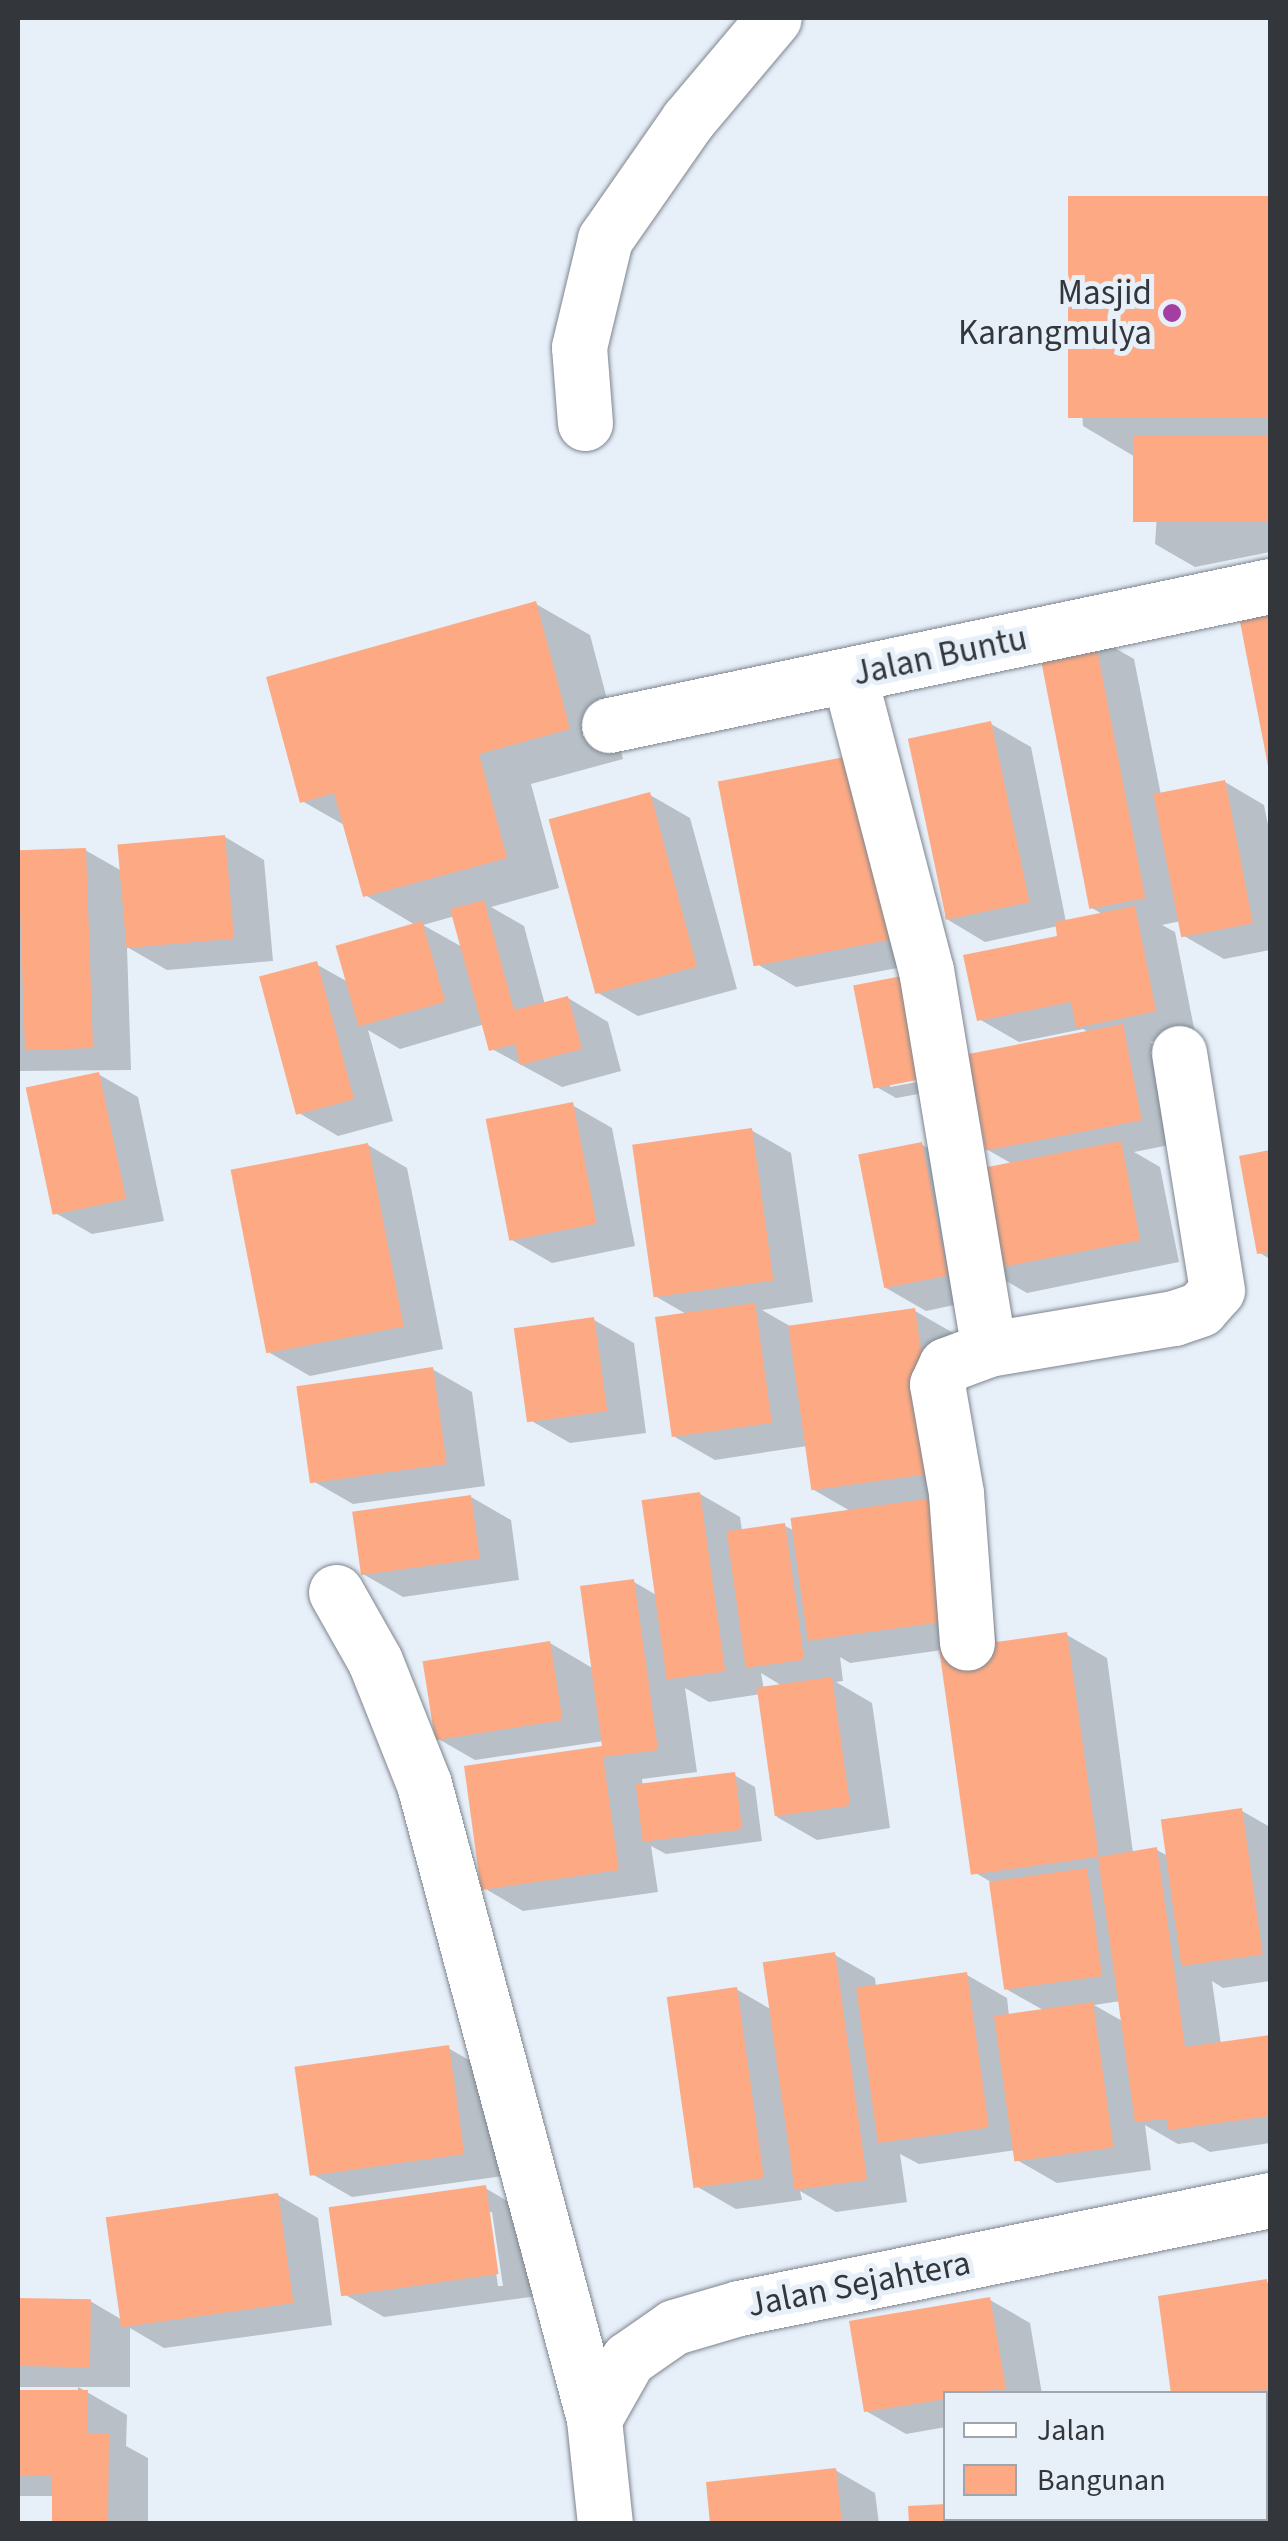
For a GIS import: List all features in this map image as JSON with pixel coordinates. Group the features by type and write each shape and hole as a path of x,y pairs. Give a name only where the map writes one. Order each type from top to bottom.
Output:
{"street":[{"path":"584,423 579,347 605,239 688,120 774,18"},
{"name":"Jalan Buntu","path":"608,725 1270,586"},
{"path":"848,675 926,970 989,1350"},
{"path":"967,1642 956,1493 937,1384 946,1364 989,1350 1174,1318 1200,1309 1217,1290 1179,1053"},
{"path":"336,1592 376,1660 424,1784 594,2419 606,2524"},
{"name":"Jalan Sejahtera","path":"594,2419 628,2359 674,2327 739,2308 1270,2200"}],"building":[{"name":"Masjid Karangmulya","path":"1068,196 1270,196 1270,418 1068,418"},
{"path":"1133,435 1270,435 1270,522 1133,522"},
{"path":"1270,589 1270,771 1269,771 1235,596"},
{"path":"536,601 570,729 479,754 507,858 363,897 334,793 300,803 266,677"},
{"path":"1094,634 1145,898 1089,909 1038,645"},
{"path":"991,721 1029,902 946,920 908,739"},
{"path":"865,753 901,938 754,966 718,782"},
{"path":"1225,780 1253,923 1181,937 1153,794"},
{"path":"650,792 697,967 595,994 549,819"},
{"path":"225,835 234,939 126,948 117,844"},
{"path":"86,848 93,1048 25,1050 18,850"},
{"path":"484,900 514,1010 568,996 582,1049 520,1065 515,1044 489,1051 450,909"},
{"path":"1135,906 1156,1011 1076,1028 1071,1002 977,1021 963,955 1057,936 1055,922"},
{"path":"422,921 445,1002 359,1027 335,946"},
{"path":"317,961 354,1099 296,1115 259,977"},
{"path":"917,973 937,1076 873,1088 853,985"},
{"path":"1123,1024 1142,1120 986,1151 967,1054"},
{"path":"99,1072 126,1199 53,1215 26,1088"},
{"path":"573,1102 597,1224 509,1241 486,1119"},
{"path":"752,1128 773,1281 654,1297 632,1145"},
{"path":"1121,1141 1140,1240 985,1270 966,1171"},
{"path":"922,1142 948,1276 884,1288 858,1154"},
{"path":"368,1143 404,1327 266,1353 231,1170"},
{"path":"1270,1150 1270,1252 1257,1254 1239,1156"},
{"path":"755,1303 772,1423 672,1437 655,1317"},
{"path":"915,1308 938,1472 811,1490 788,1326"},
{"path":"594,1317 607,1411 527,1422 514,1328"},
{"path":"433,1367 447,1464 310,1483 296,1386"},
{"path":"700,1492 725,1671 667,1679 642,1500"},
{"path":"471,1495 480,1558 361,1575 352,1512"},
{"path":"940,1497 957,1620 808,1641 790,1518"},
{"path":"785,1523 804,1660 746,1668 727,1531"},
{"path":"634,1579 658,1750 603,1757 619,1870 481,1890 464,1766 602,1746 580,1586"},
{"path":"1067,1632 1099,1857 971,1875 939,1650"},
{"path":"550,1641 563,1720 435,1740 423,1661"},
{"path":"832,1677 850,1806 775,1816 757,1688"},
{"path":"735,1772 742,1830 643,1842 636,1784"},
{"path":"1242,1808 1263,1955 1181,1966 1161,1819"},
{"path":"1157,1847 1185,2047 1270,2035 1270,2116 1168,2130 1167,2119 1135,2122 1098,1857"},
{"path":"1087,1868 1102,1976 1004,1990 989,1882"},
{"path":"835,1952 867,2180 795,2190 763,1962"},
{"path":"967,1972 989,2127 878,2143 856,1988"},
{"path":"737,1987 764,2178 694,2188 667,1997"},
{"path":"1093,2002 1113,2148 1014,2161 994,2016"},
{"path":"449,2045 464,2154 310,2176 295,2067"},
{"path":"486,2185 499,2274 341,2296 329,2207"},
{"path":"278,2193 293,2303 121,2327 106,2217"},
{"path":"1267,2279 1270,2390 1171,2391 1158,2296"},
{"path":"990,2297 1006,2389 943,2391 943,2399 864,2412 849,2321"},
{"path":"18,2298 91,2299 90,2367 18,2366"},
{"path":"18,2390 88,2390 87,2433 109,2433 108,2524 52,2523 52,2475 18,2475"},
{"path":"1270,2456 1270,2524 1077,2524 1268,2521"},
{"path":"836,2468 842,2524 710,2524 706,2482"},
{"path":"943,2504 943,2521 1021,2524 909,2524 908,2506"}],"place":[{"name":"Masjid Karangmulya","path":"1172,313"}]}
